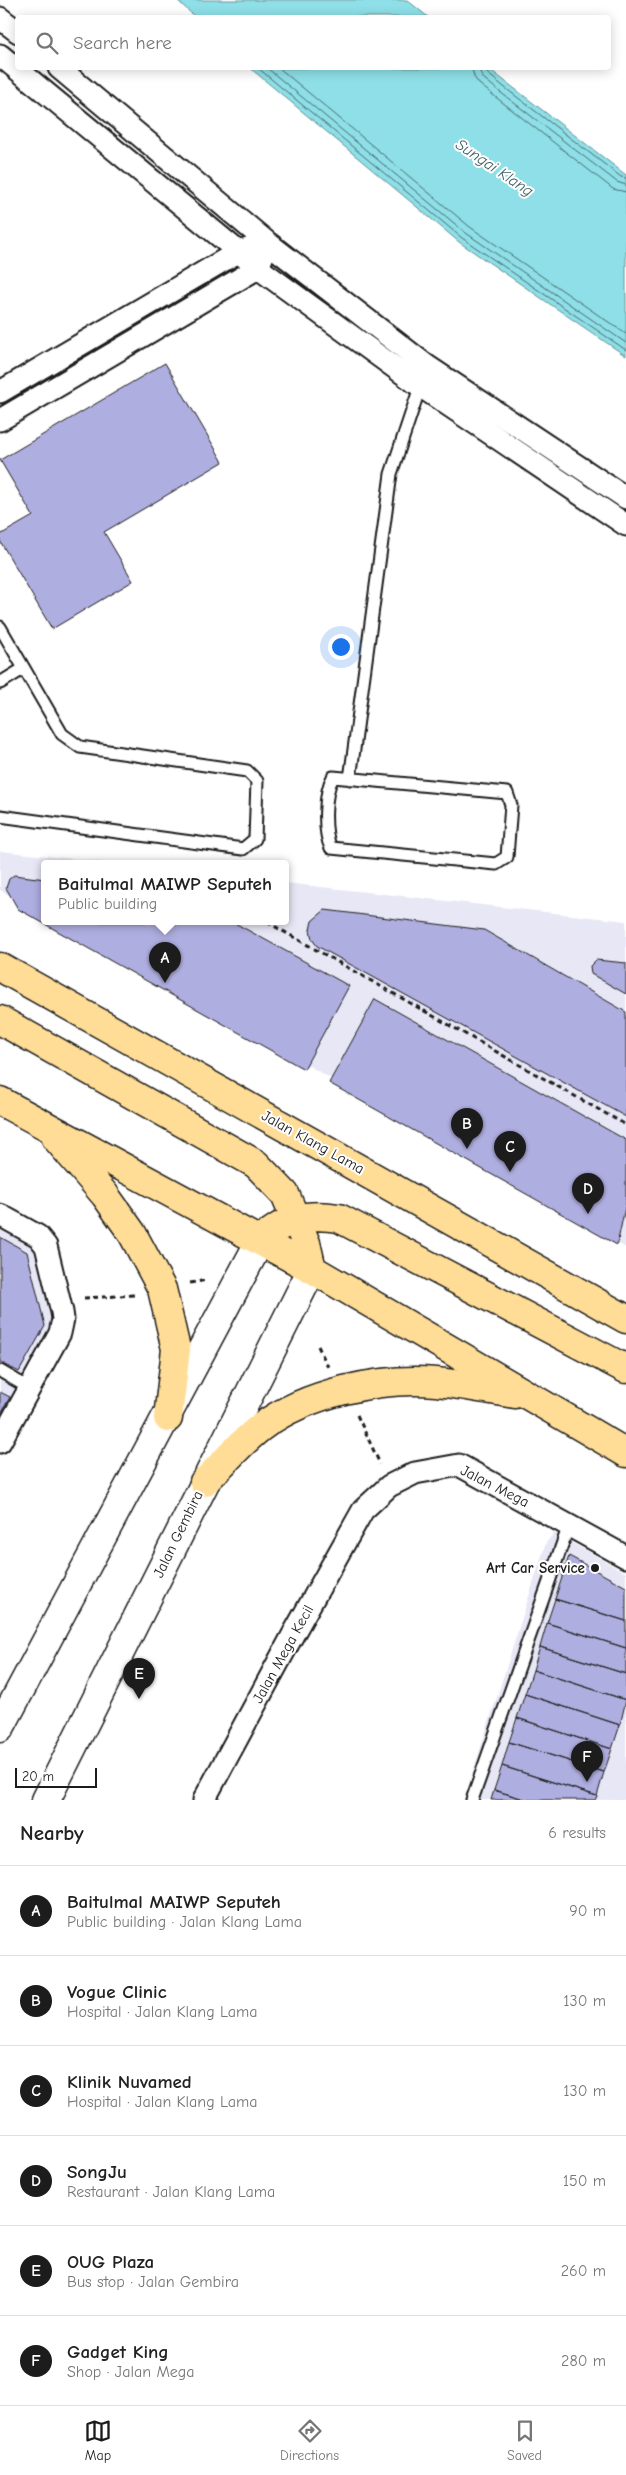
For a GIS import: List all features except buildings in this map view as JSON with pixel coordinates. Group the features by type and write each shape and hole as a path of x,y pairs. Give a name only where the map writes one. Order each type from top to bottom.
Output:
{"main road":[{"name":"Jalan Klang Lama","path":"0,967 626,1319"},
{"path":"0,1020 256,1164 285,1194 306,1243 312,1269"},
{"path":"0,1101 312,1269 626,1453"},
{"path":"44,1125 105,1195 132,1233 162,1289 176,1349 168,1418"},
{"path":"0,1728 168,1418 260,1241 275,1227 315,1214 339,1218 626,1369"},
{"name":"Jalan Gembira","path":"46,1800 312,1269"},
{"path":"204,1482 261,1427 301,1404 340,1392 383,1382 435,1382 531,1396"}],"street":[{"path":"0,18 15,30"},
{"path":"0,55 15,67"},
{"path":"18,70 258,268 420,386 626,525"},
{"path":"61,70 268,243 427,366 626,498"},
{"path":"0,392 238,252 268,243"},
{"path":"0,420 258,268 268,243"},
{"path":"0,1215 42,1240 48,1251 59,1299 62,1326 0,1442"},
{"name":"Jalan Mega","path":"363,1510 389,1486 415,1473 459,1465 626,1557"},
{"name":"Jalan Mega Kecil","path":"204,1800 363,1510"}],"lane":[{"path":"350,779 391,474 427,366"},
{"path":"0,627 62,734 80,747 247,771 257,780 255,839 243,849 0,816"},
{"path":"0,682 23,669"},
{"path":"333,777 350,779 507,794 511,805 507,856 496,864 331,848 326,837 328,787 333,777"},
{"path":"0,1371 29,1388"},
{"path":"472,1800 570,1525"}],"path":[{"path":"271,925 626,1125"},
{"path":"190,1283 215,1279"},
{"path":"59,1299 138,1295"},
{"path":"318,1346 330,1371"},
{"path":"356,1414 378,1459"}],"shaded area":[{"path":"0,851 83,860 41,860 41,912 0,890"},
{"path":"289,883 626,921 626,1248 63,925 289,925"},
{"path":"0,1224 35,1244 54,1326 0,1422"},
{"path":"554,1533 626,1573 626,1800 464,1800 546,1543"}],"water":[{"path":"177,0 407,0 426,15 193,15"},
{"name":"Sungai Klang","path":"252,70 491,70 626,175 626,356 459,242"}],"place":[{"name":"Baitulmal MAIWP Seputeh","path":"165,983"},
{"name":"Vogue Clinic","path":"467,1149"},
{"name":"Klinik Nuvamed","path":"510,1172"},
{"name":"SongJu","path":"588,1214"},
{"name":"Art Car Service","path":"595,1568"},
{"name":"OUG Plaza","path":"139,1699"},
{"name":"Gadget King","path":"587,1782"}]}
